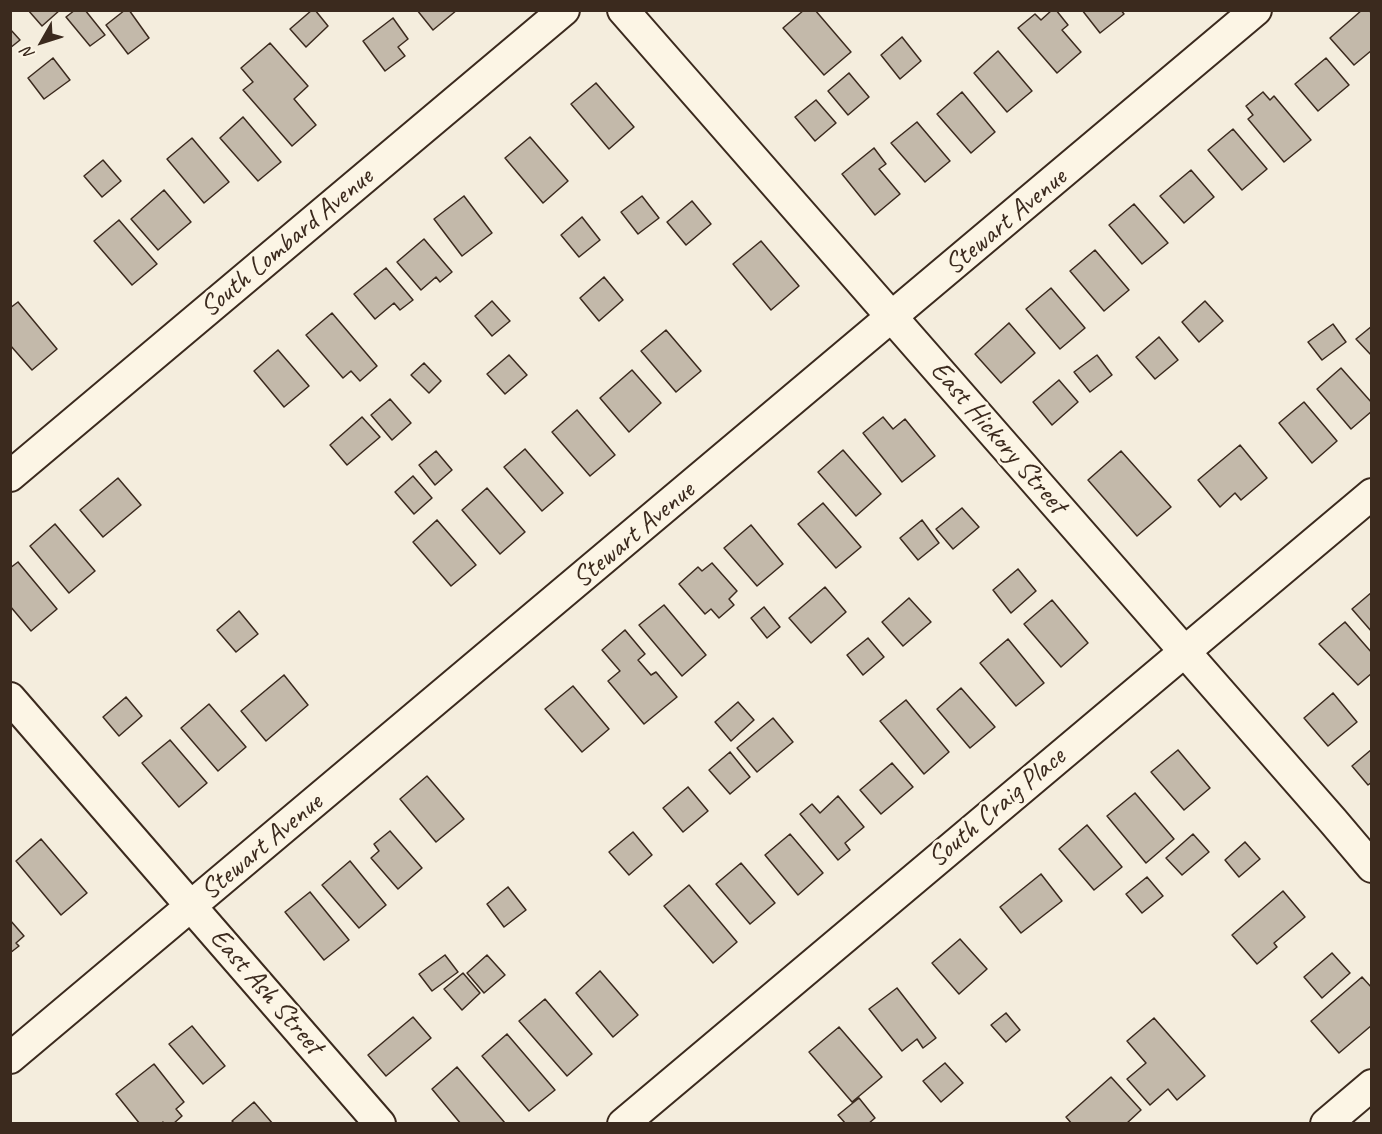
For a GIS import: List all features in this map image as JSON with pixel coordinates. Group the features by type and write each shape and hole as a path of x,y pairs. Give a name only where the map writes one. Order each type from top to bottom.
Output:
{"street":[{"name":"South Lombard Avenue","path":"10,476 564,10"},
{"name":"East Hickory Street","path":"623,10 1185,651 1371,867"},
{"name":"Stewart Avenue","path":"10,1058 1256,10"},
{"name":"South Craig Place","path":"623,1124 1371,494"},
{"name":"East Ash Street","path":"10,698 380,1124"},
{"path":"1326,1124 1371,1085"}],"building":[{"path":"28,10 60,10 42,26"},
{"path":"75,10 85,10 105,35 90,46 66,17"},
{"path":"125,10 129,10 149,38 128,54 106,25"},
{"path":"312,10 315,10 328,26 306,47 290,29"},
{"path":"417,10 457,10 433,30"},
{"path":"804,10 815,10 851,52 824,75 783,28"},
{"path":"1052,10 1056,10 1068,25 1062,30 1081,52 1057,73 1018,28 1035,14 1041,20"},
{"path":"1082,10 1121,10 1124,14 1100,33"},
{"path":"1362,10 1369,10 1372,14 1372,50 1354,65 1330,38"},
{"path":"393,18 408,39 398,47 405,56 385,71 363,41"},
{"path":"10,29 20,40 10,48"},
{"path":"902,37 921,61 900,79 881,55"},
{"path":"270,43 308,86 294,99 316,125 292,146 243,90 253,82 241,68"},
{"path":"998,51 1032,91 1007,112 974,73"},
{"path":"53,58 70,80 44,99 28,78"},
{"path":"1326,58 1349,85 1318,111 1295,84"},
{"path":"849,73 869,97 848,115 828,91"},
{"path":"596,83 634,127 609,149 571,104"},
{"path":"962,92 995,132 971,153 937,114"},
{"path":"1263,92 1270,100 1274,96 1311,140 1284,162 1248,119 1253,115 1246,106"},
{"path":"816,100 836,123 815,141 795,117"},
{"path":"243,117 281,162 258,181 220,138"},
{"path":"917,122 950,161 925,182 891,143"},
{"path":"1233,129 1267,169 1242,190 1208,150"},
{"path":"530,137 568,181 543,203 505,158"},
{"path":"192,138 229,182 204,203 167,159"},
{"path":"874,148 886,164 879,169 900,194 875,215 842,174"},
{"path":"103,160 121,181 102,197 84,176"},
{"path":"1191,170 1214,197 1184,223 1160,196"},
{"path":"164,190 191,222 158,250 131,219"},
{"path":"464,196 492,233 462,256 434,219"},
{"path":"642,196 659,218 638,234 621,212"},
{"path":"692,201 711,224 686,245 667,222"},
{"path":"1134,204 1168,243 1142,264 1109,225"},
{"path":"582,217 600,240 579,257 561,235"},
{"path":"119,220 157,264 132,285 94,241"},
{"path":"424,239 452,272 440,282 436,277 421,290 397,262"},
{"path":"761,241 799,286 771,310 733,264"},
{"path":"1095,250 1129,290 1104,311 1070,271"},
{"path":"386,268 413,300 400,310 394,303 375,319 354,294"},
{"path":"604,277 623,300 599,321 580,298"},
{"path":"1051,288 1085,328 1060,349 1026,309"},
{"path":"492,301 510,321 492,336 475,316"},
{"path":"1205,301 1223,321 1199,342 1182,322"},
{"path":"18,302 57,349 32,370 10,345 10,308"},
{"path":"332,313 377,366 360,381 351,371 343,378 306,335"},
{"path":"1009,323 1035,353 1001,383 975,354"},
{"path":"1333,324 1346,342 1322,360 1308,342"},
{"path":"1372,326 1372,356 1356,339"},
{"path":"666,330 701,371 676,392 641,351"},
{"path":"1159,337 1178,360 1155,379 1136,357"},
{"path":"278,350 309,386 284,407 254,371"},
{"path":"509,355 527,375 505,394 487,374"},
{"path":"1097,355 1112,375 1090,392 1074,372"},
{"path":"424,363 441,381 429,393 411,375"},
{"path":"1341,368 1372,403 1372,411 1351,429 1317,389"},
{"path":"632,370 661,403 629,432 600,398"},
{"path":"1059,380 1078,402 1052,425 1033,402"},
{"path":"390,399 411,423 392,440 371,415"},
{"path":"1304,402 1337,441 1312,463 1279,423"},
{"path":"577,410 615,455 590,476 552,432"},
{"path":"362,417 380,437 347,465 330,445"},
{"path":"883,417 893,429 905,419 935,456 902,482 863,433"},
{"path":"1240,445 1267,478 1241,500 1235,493 1220,507 1198,480"},
{"path":"525,449 563,493 542,511 504,467"},
{"path":"843,450 881,494 856,516 818,472"},
{"path":"436,451 452,470 435,485 419,465"},
{"path":"1121,451 1171,507 1137,536 1088,480"},
{"path":"413,476 432,498 414,514 395,492"},
{"path":"118,478 141,505 103,537 80,510"},
{"path":"487,488 525,532 500,554 462,510"},
{"path":"823,503 861,547 836,568 798,524"},
{"path":"962,508 979,527 953,549 936,529"},
{"path":"437,520 476,565 451,586 413,542"},
{"path":"922,520 939,543 918,560 900,538"},
{"path":"55,524 95,571 69,593 30,546"},
{"path":"751,525 783,564 757,586 724,548"},
{"path":"18,562 57,609 31,631 10,606 10,568"},
{"path":"712,563 737,591 729,599 734,605 719,618 711,609 705,614 679,584 698,567 702,571"},
{"path":"1018,569 1036,591 1011,613 993,590"},
{"path":"825,587 846,612 811,643 789,618"},
{"path":"1372,592 1372,632 1352,609"},
{"path":"909,598 931,622 903,646 882,622"},
{"path":"1052,600 1088,643 1061,667 1024,624"},
{"path":"664,605 706,655 682,676 639,625"},
{"path":"764,607 780,627 767,638 751,618"},
{"path":"239,611 258,634 236,652 217,630"},
{"path":"1345,622 1372,653 1372,673 1358,685 1319,644"},
{"path":"625,630 645,654 638,660 651,675 656,672 677,697 644,724 608,681 620,671 602,650"},
{"path":"868,638 884,657 863,675 847,655"},
{"path":"1008,639 1044,683 1016,706 980,663"},
{"path":"284,675 308,705 266,741 241,711"},
{"path":"573,686 609,729 582,752 545,709"},
{"path":"961,688 995,727 970,748 937,709"},
{"path":"1333,693 1357,722 1328,746 1304,718"},
{"path":"126,697 142,716 119,736 103,717"},
{"path":"906,700 949,752 924,774 880,721"},
{"path":"738,702 754,720 731,741 715,722"},
{"path":"209,704 246,747 218,771 181,728"},
{"path":"773,718 793,742 757,772 737,748"},
{"path":"170,740 207,783 179,807 142,763"},
{"path":"1372,749 1372,782 1368,785 1352,766"},
{"path":"1178,750 1210,788 1184,810 1151,772"},
{"path":"730,752 750,777 730,794 709,770"},
{"path":"892,763 913,787 881,814 860,790"},
{"path":"427,776 464,819 436,842 400,799"},
{"path":"688,787 708,811 683,832 663,808"},
{"path":"1135,793 1174,839 1146,863 1107,816"},
{"path":"838,796 864,827 845,843 850,850 838,860 800,814 812,804 820,813"},
{"path":"1087,825 1122,867 1094,890 1059,849"},
{"path":"390,831 422,868 398,889 371,858 379,851 374,844"},
{"path":"633,832 652,855 629,875 609,852"},
{"path":"790,834 823,873 798,895 765,855"},
{"path":"1193,834 1209,852 1182,875 1166,858"},
{"path":"41,839 87,893 61,915 16,861"},
{"path":"1245,842 1260,859 1239,877 1225,860"},
{"path":"350,861 386,905 359,928 322,885"},
{"path":"741,863 775,903 750,924 716,884"},
{"path":"1041,874 1062,901 1021,933 1000,907"},
{"path":"1147,877 1163,896 1142,913 1126,894"},
{"path":"689,885 737,942 713,963 664,906"},
{"path":"508,887 526,910 504,927 487,904"},
{"path":"1283,891 1305,917 1274,943 1277,947 1257,964 1232,935"},
{"path":"310,892 349,940 324,960 285,912"},
{"path":"10,920 24,936 16,943 19,946 10,953"},
{"path":"960,939 987,969 959,994 932,963"},
{"path":"1332,953 1350,973 1322,998 1304,977"},
{"path":"445,955 458,972 432,991 419,974"},
{"path":"487,955 505,975 484,993 467,973"},
{"path":"600,971 638,1015 613,1037 576,993"},
{"path":"463,973 480,993 462,1010 444,989"},
{"path":"1362,977 1372,988 1372,1025 1339,1053 1311,1021"},
{"path":"897,988 936,1038 923,1048 917,1039 902,1051 869,1009"},
{"path":"545,999 592,1054 567,1076 519,1021"},
{"path":"1006,1013 1020,1030 1006,1042 991,1025"},
{"path":"413,1017 431,1038 386,1076 368,1055"},
{"path":"1154,1018 1205,1076 1177,1100 1168,1089 1150,1105 1127,1079 1146,1063 1127,1041"},
{"path":"192,1026 225,1066 203,1084 169,1044"},
{"path":"839,1027 882,1077 852,1102 809,1052"},
{"path":"507,1034 555,1090 529,1111 482,1056"},
{"path":"945,1063 963,1083 941,1102 923,1081"},
{"path":"154,1064 184,1102 176,1109 182,1116 173,1124 163,1122 140,1124 116,1094"},
{"path":"457,1067 504,1124 461,1124 432,1089"},
{"path":"1111,1077 1141,1110 1126,1124 1072,1124 1066,1117"},
{"path":"859,1098 875,1118 868,1124 846,1124 838,1115"},
{"path":"254,1102 273,1124 235,1124 232,1121"}]}
